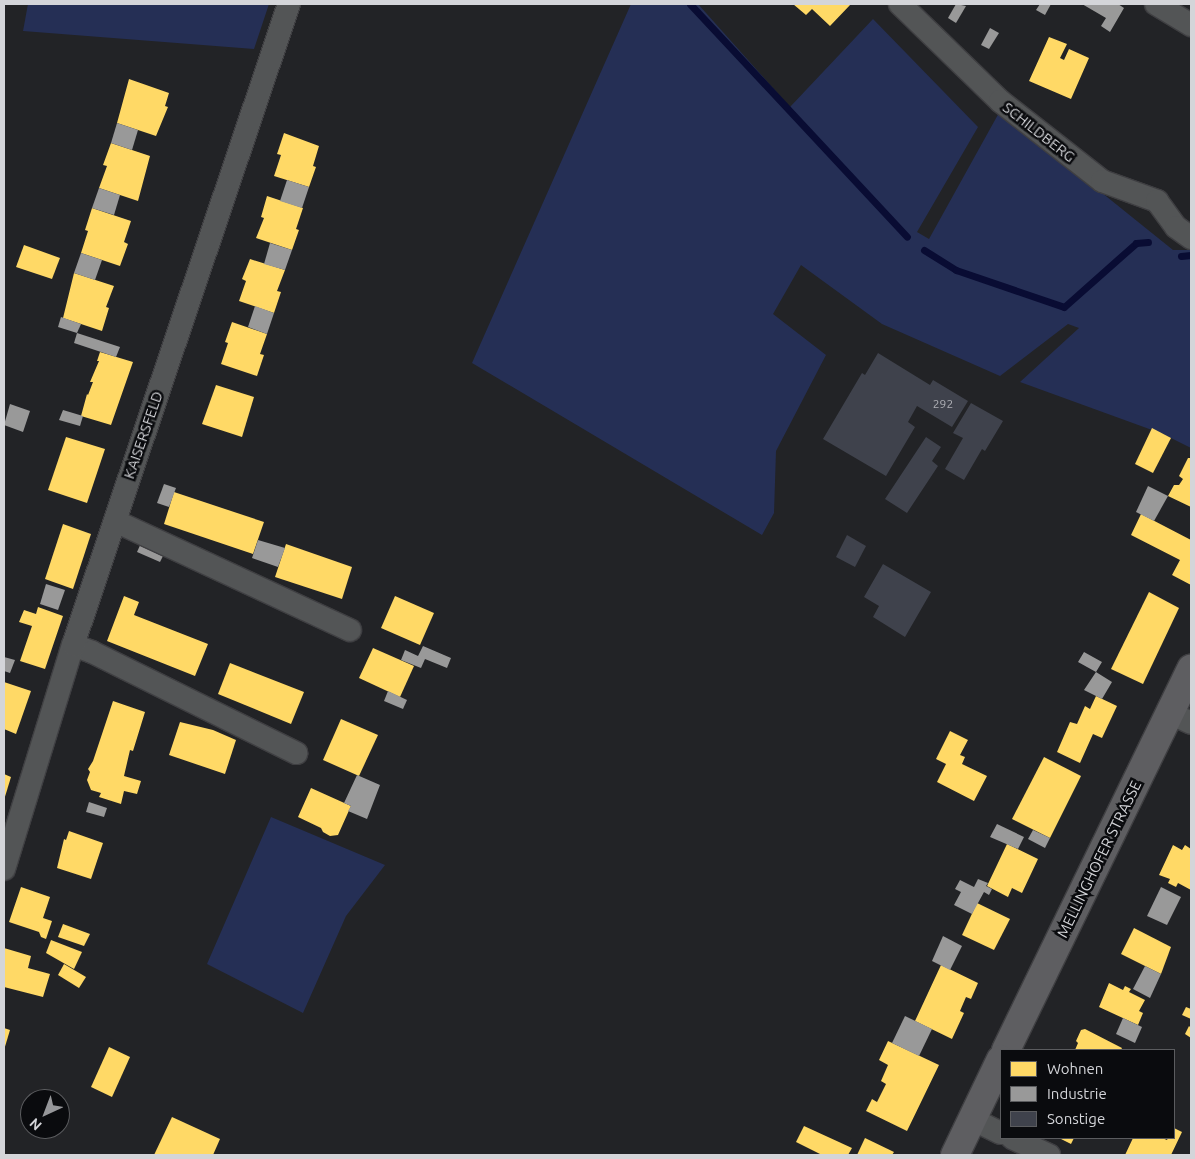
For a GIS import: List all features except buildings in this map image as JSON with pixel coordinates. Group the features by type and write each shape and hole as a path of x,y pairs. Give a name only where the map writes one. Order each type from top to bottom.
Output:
{"main road":[{"name":"MELLINGHOFER STRASSE","path":"1007,1049 1181,718 1191,668"},
{"path":"955,1155 1000,1061"}],"street":[{"name":"KAISERSFELD","path":"4,869 73,645 289,4"},
{"name":"SCHILDBERG","path":"900,4 1000,101 1102,181 1157,201 1176,227 1191,238"},
{"path":"1156,4 1191,25"},
{"path":"115,521 350,630"},
{"path":"73,645 92,652 296,753"},
{"path":"972,1119 1000,1133"},
{"path":"1014,1139 1049,1155"}],"shaded area":[{"path":"28,4 269,4 254,49 23,31"},
{"path":"631,4 698,4 790,107 873,19 978,127 917,232 929,239 1000,111 1173,250 1191,250 1191,448 1163,434 1020,382 1079,328 1068,324 1000,376 882,324 801,265 773,314 826,355 776,451 774,513 762,535 472,363"},
{"path":"271,817 385,865 346,916 303,1013 207,964"}],"waterway":[{"path":"690,4 907,237"},
{"path":"924,250 956,270 1064,307 1136,243 1148,242"},
{"path":"1181,256 1191,255"}]}
